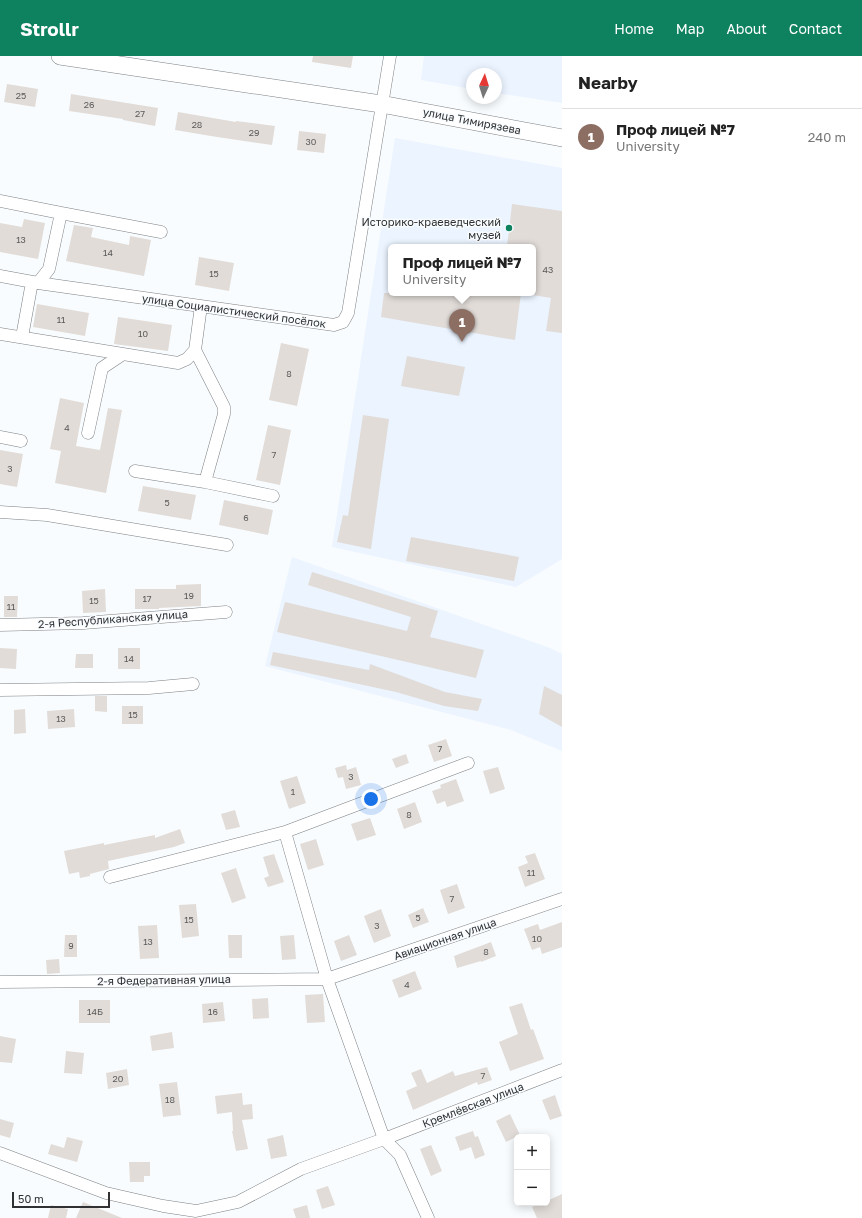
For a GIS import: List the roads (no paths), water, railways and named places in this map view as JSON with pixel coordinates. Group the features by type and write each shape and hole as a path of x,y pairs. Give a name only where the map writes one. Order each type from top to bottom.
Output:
{"street":[{"path":"60,56 381,104"},
{"name":"улица Социалистический посёлок","path":"0,276 334,325 343,322 348,313 390,56"},
{"name":"улица Тимирязева","path":"381,104 562,138"},
{"path":"0,201 161,232"},
{"path":"22,338 35,282 49,269 61,213"},
{"path":"0,334 178,363 187,359 195,350 201,306"},
{"path":"195,350 224,407 224,414 205,482"},
{"path":"88,433 102,368 123,354"},
{"path":"0,437 21,441"},
{"path":"135,471 205,482 273,496"},
{"path":"0,512 47,515 227,545"},
{"name":"2-я Республиканская улица","path":"0,625 83,623 226,612"},
{"path":"0,690 149,688 193,684"},
{"path":"110,877 285,832 468,763"},
{"path":"285,832 327,979 384,1139 400,1155 428,1218"},
{"name":"Авиационная улица","path":"327,979 562,899"},
{"name":"2-я Федеративная улица","path":"0,982 327,979"},
{"name":"Кремлёвская улица","path":"0,1152 106,1193 162,1206 196,1211 238,1202 301,1169 384,1139 562,1070"}],"place":[{"name":"Историко-краеведческий музей","path":"509,228"},
{"name":"Проф лицей №7","path":"462,342"}]}
